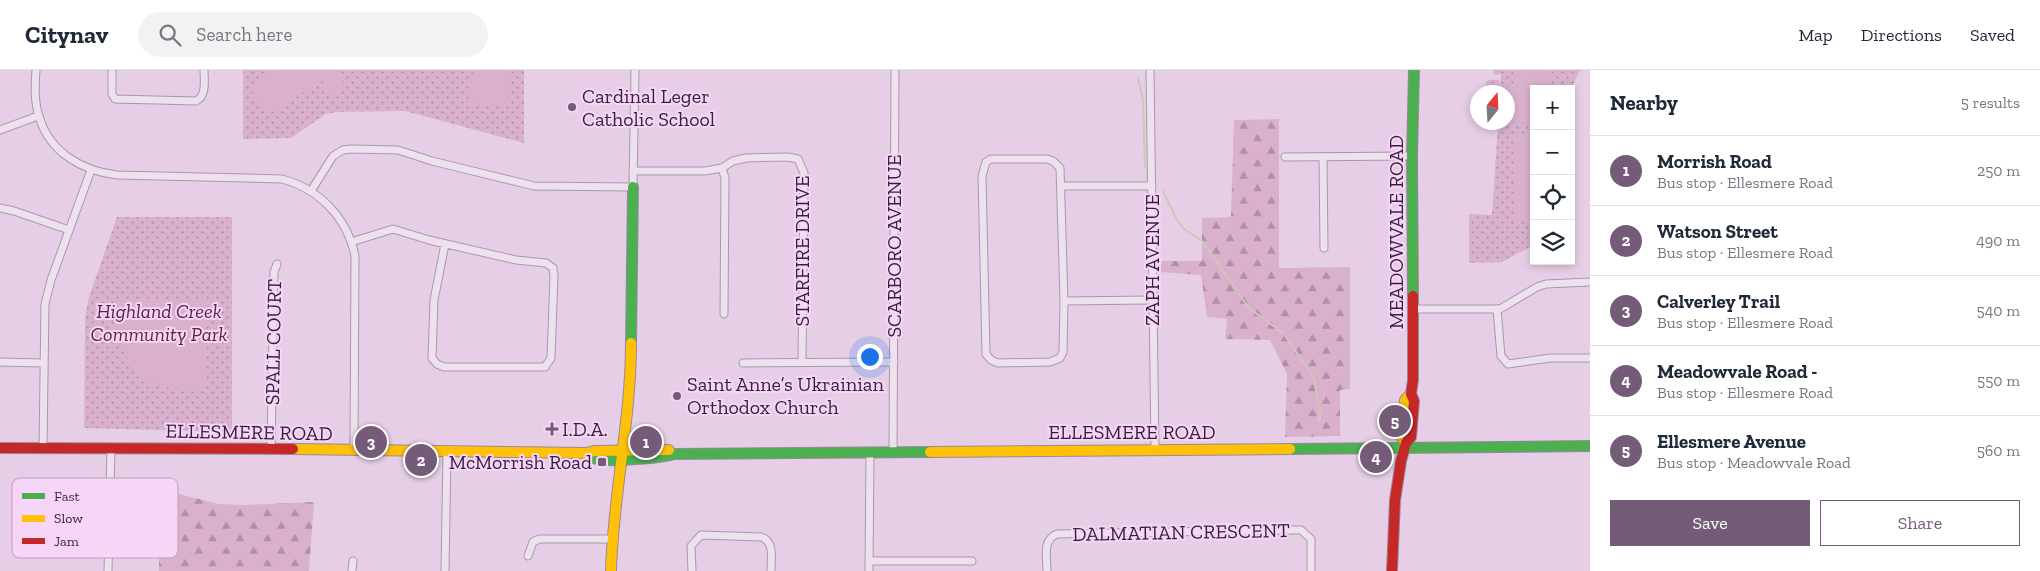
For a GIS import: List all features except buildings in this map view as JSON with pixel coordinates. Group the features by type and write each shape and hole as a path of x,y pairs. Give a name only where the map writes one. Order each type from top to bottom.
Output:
{"main road":[{"name":"MEADOWVALE ROAD","path":"1392,571 1395,500 1401,461 1405,446 1411,437 1414,401 1411,394 1414,310 1412,156 1414,70"},
{"path":"611,571 612,539 632,377 633,187"},
{"name":"ELLESMERE ROAD","path":"0,448 587,454 593,458 622,454 668,457 674,454 1405,446 1590,446"}],"street":[{"path":"36,70 35,94 38,116 55,146 77,164 91,170 117,175 270,177 292,182 311,191 330,206 346,230 355,256 354,451"},
{"path":"112,70 112,94 115,98 196,101 200,100 202,96 204,70"},
{"path":"311,191 333,156 351,148 398,150 432,162 534,186 633,187 635,70"},
{"name":"SCARBORO AVENUE","path":"893,452 895,70"},
{"name":"ZAPH AVENUE","path":"1150,70 1155,450"},
{"path":"0,130 38,116"},
{"path":"1285,156 1412,156"},
{"name":"STARFIRE DRIVE","path":"633,171 705,171 722,168 733,161 754,158 788,157 798,159 804,173 802,362"},
{"path":"1323,157 1324,248"},
{"path":"990,159 1047,159 1053,161 1060,168 1064,301 1063,352 1056,361 998,363 991,360 986,354 982,176 986,162 990,159"},
{"path":"722,168 725,178 724,314"},
{"path":"43,448 45,304 91,170"},
{"path":"1061,186 1152,186"},
{"path":"0,208 69,230"},
{"path":"351,242 393,229 444,244 516,260 546,263 553,268 551,358 545,367 444,366 437,364 432,358 432,314 444,244"},
{"name":"SPALL COURT","path":"272,450 274,272 277,264"},
{"path":"1414,310 1497,309 1503,308 1537,287 1546,284 1590,282"},
{"path":"1064,301 1152,300"},
{"path":"1497,309 1501,356 1508,364 1550,358 1590,358"},
{"path":"0,362 43,363"},
{"path":"743,363 894,362"},
{"path":"110,478 111,448"},
{"path":"445,571 447,452"},
{"path":"869,571 870,452"},
{"name":"DALMATIAN CRESCENT","path":"1047,571 1048,541 1057,534 1292,530 1301,530 1311,539 1311,571"},
{"path":"692,571 691,546 694,541 704,534 761,536 766,538 770,543 771,571"},
{"path":"528,556 532,542 539,539 612,539"},
{"path":"108,558 108,571"},
{"path":"352,571 353,561"},
{"path":"869,561 972,561"}],"green space":[{"path":"243,70 524,70 524,143 405,111 336,112 326,114 291,138 243,139"},
{"path":"275,70 337,70 334,74 337,74 346,87 332,96 323,90 323,80 267,115 249,86"},
{"path":"473,70 511,70 507,106 470,103"},
{"path":"1493,70 1580,70 1573,85 1530,85 1530,247 1502,262 1469,263 1469,214 1492,215 1498,130 1515,130 1515,85 1500,85 1501,74 1495,75"},
{"path":"1513,70 1550,70 1550,85 1530,85 1530,123 1515,124 1515,85 1513,85"},
{"path":"1489,80 1499,80 1500,85 1486,85 1486,82"},
{"path":"1279,119 1279,268 1350,267 1350,389 1340,390 1340,436 1285,437 1287,374 1270,340 1225,339 1227,319 1207,317 1201,275 1160,272 1162,261 1202,261 1202,218 1231,217 1234,120"},
{"path":"1530,136 1530,219 1515,220 1513,137"},
{"name":"Highland Creek Community Park","path":"117,217 232,217 232,432 84,428 85,317 89,297"},
{"path":"207,299 206,389 159,387 141,377 127,358 116,331 117,301"},
{"path":"178,494 219,504 245,505 314,502 309,571 159,571 159,558 178,558"}],"waterway":[{"path":"1138,78 1143,100 1145,168"},
{"path":"1163,191 1176,218 1184,229 1202,241 1249,308 1284,334 1314,378 1320,414 1319,422"}],"traffic: fast":[{"path":"1413,296 1412,156 1414,70"},
{"path":"631,343 633,187"},
{"path":"1290,449 1590,446"},
{"path":"587,453 594,458 621,460 674,454 930,452"}],"traffic: slow":[{"path":"611,571 612,543 628,400 631,343"},
{"path":"1406,443 1401,436 1405,400 1411,394"},
{"path":"293,449 587,453 594,451 669,450"},
{"path":"930,452 1290,449"}],"traffic: jam":[{"path":"1392,571 1395,500 1401,461 1406,443 1411,437 1414,401 1411,394 1413,380 1413,296"},
{"path":"0,448 293,449"}],"place":[{"name":"Cardinal Leger Catholic School","path":"572,107"},
{"name":"Saint Anne’s Ukrainian Orthodox Church","path":"677,396"},
{"name":"Ellesmere Avenue","path":"1395,421"},
{"name":"I.D.A.","path":"552,429"},
{"name":"Calverley Trail","path":"371,442"},
{"name":"Morrish Road","path":"646,442"},
{"name":"Meadowvale Road -","path":"1376,457"},
{"name":"Watson Street","path":"421,460"},
{"name":"McMorrish Road","path":"602,462"}]}
